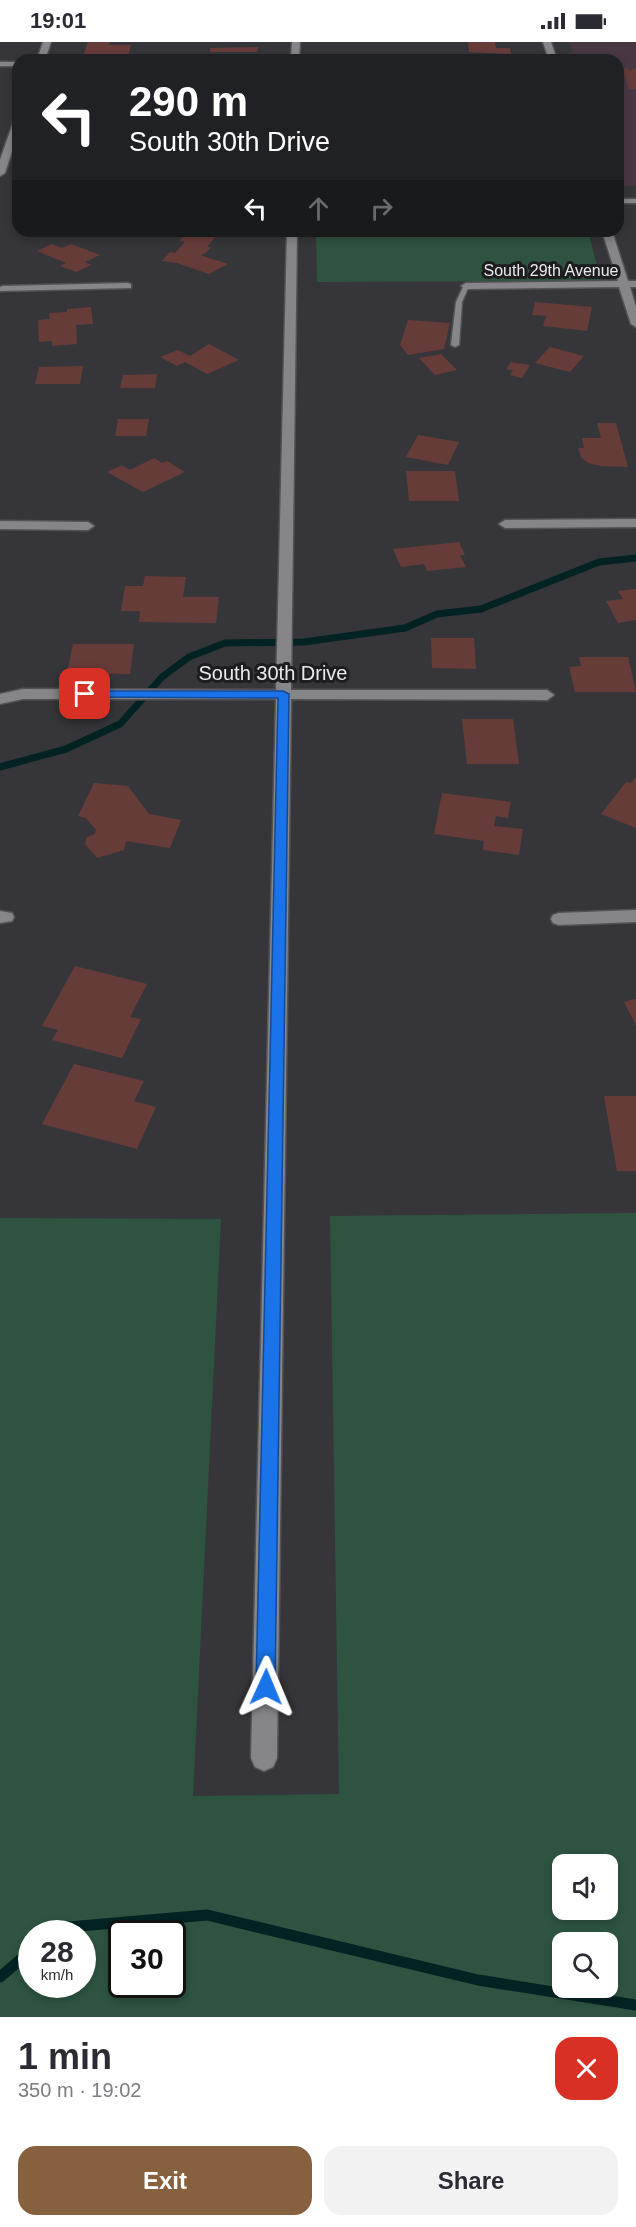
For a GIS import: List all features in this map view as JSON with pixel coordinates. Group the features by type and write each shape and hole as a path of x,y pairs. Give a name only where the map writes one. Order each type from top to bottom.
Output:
{"street":[{"path":"0,172 12,138"},
{"path":"264,1758 292,237"},
{"path":"609,237 636,324"},
{"name":"South 29th Avenue","path":"466,286 636,284"},
{"path":"0,301 2,285 127,286"},
{"path":"505,524 636,524"},
{"path":"0,525 88,526"},
{"name":"South 30th Drive","path":"0,699 23,694 547,695"},
{"path":"559,919 636,916"}],"lane":[{"path":"455,345 459,302 466,286"}],"shaded area":[{"path":"563,42 636,42 636,186 624,185 624,54 568,54 573,52 570,43"}],"green space":[{"path":"316,237 590,237 601,281 317,282"},
{"path":"636,1213 636,2017 0,2017 0,1218 221,1219 193,1796 339,1794 330,1216"}],"building":[{"path":"88,42 131,45 129,54 84,54"},
{"path":"468,42 495,42 496,48 510,48 511,54 469,52"},
{"path":"258,47 257,52 210,52 210,48"},
{"path":"624,68 628,68 629,71 636,68 636,89 629,89"},
{"path":"182,237 215,237 207,247 211,247 206,253 200,255 228,264 209,274 177,263 162,261 170,252 175,253 185,242 179,241"},
{"path":"52,244 62,248 71,244 100,255 85,262 91,265 76,272 60,266 66,263 37,251"},
{"path":"535,302 592,307 587,331 543,326 546,316 532,315"},
{"path":"91,307 93,324 76,325 77,344 52,346 52,341 39,342 38,320 50,319 49,313"},
{"path":"408,320 450,323 444,349 408,355 400,345"},
{"path":"209,344 239,360 207,374 185,362 177,366 160,357 178,350 190,356"},
{"path":"550,347 584,356 570,372 535,363"},
{"path":"441,354 457,370 435,375 419,358"},
{"path":"511,362 530,365 522,378 510,375 513,370 506,369"},
{"path":"83,366 80,384 35,384 39,367"},
{"path":"157,374 155,388 120,388 123,375"},
{"path":"118,419 149,419 146,436 115,436"},
{"path":"597,423 616,423 628,467 601,466 588,463 581,457 578,448 584,448 582,438 601,438"},
{"path":"418,435 459,442 448,465 406,457"},
{"path":"154,458 162,463 167,461 185,472 143,492 107,472 122,465 130,470"},
{"path":"406,471 455,471 459,501 409,501"},
{"path":"459,542 465,555 460,555 466,567 427,571 424,564 401,567 393,549"},
{"path":"145,576 186,577 183,597 219,597 216,623 139,622 140,611 121,611 125,586 143,586"},
{"path":"636,589 636,620 618,623 606,601 623,599 618,591"},
{"path":"431,638 474,638 476,669 432,668"},
{"path":"73,644 134,644 130,674 67,673"},
{"path":"579,657 628,657 636,692 575,692 569,667 581,666"},
{"path":"462,719 513,719 519,764 467,764"},
{"path":"636,777 636,828 601,814 626,782 631,783"},
{"path":"94,783 128,786 149,814 181,820 170,848 126,841 124,850 97,858 85,844 87,837 95,834 96,830 86,818 78,816"},
{"path":"442,793 511,802 508,818 496,816 494,826 523,829 519,855 483,850 484,841 434,834"},
{"path":"75,966 147,984 130,1017 141,1019 122,1058 52,1040 58,1030 42,1026"},
{"path":"636,999 636,1025 624,1002"},
{"path":"74,1064 144,1081 134,1101 156,1107 137,1149 42,1124"},
{"path":"604,1096 636,1096 636,1171 617,1171"}],"waterway":[{"path":"0,767 66,749 120,724 162,677 189,657 225,643 304,642 405,628 437,614 481,609 599,562 636,558"},
{"path":"96,1925 207,1915 478,1980 636,2005"},
{"path":"0,1977 18,1962"}],"route":[{"path":"85,694 283,694 266,1687"}]}
